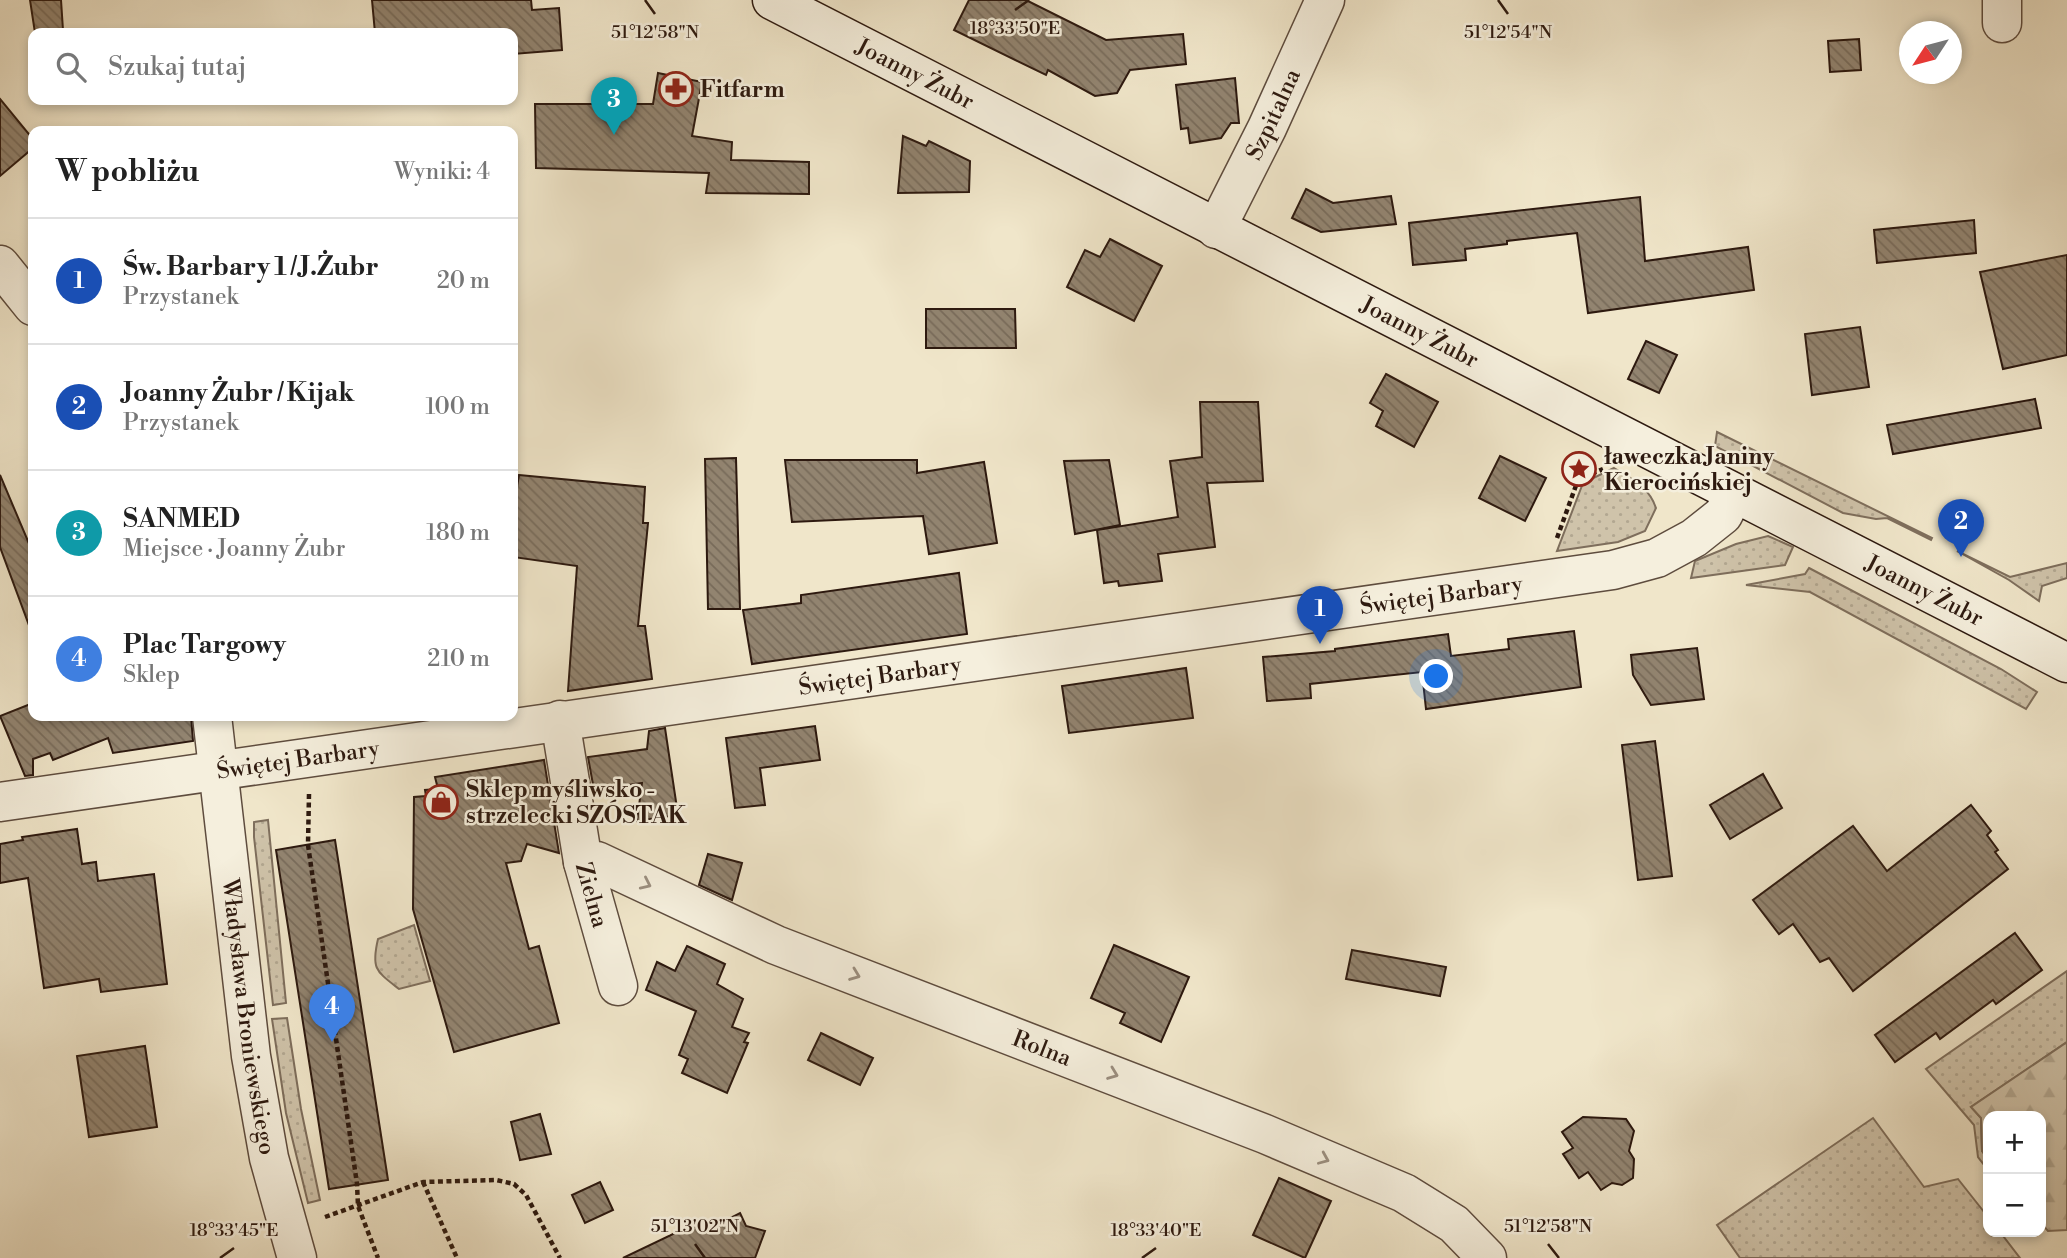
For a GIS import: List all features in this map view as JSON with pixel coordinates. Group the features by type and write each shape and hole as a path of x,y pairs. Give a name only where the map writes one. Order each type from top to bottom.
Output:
{"street":[{"name":"Joanny Żubr","path":"772,0 2067,663"},
{"name":"Szpitalna","path":"1216,229 1267,128 1325,0"},
{"path":"0,265 28,300"},
{"name":"Świętej Barbary","path":"0,802 1613,570 1657,558 1695,538 1723,515 1734,494"},
{"name":"Zielna","path":"560,720 583,862 618,986"},
{"name":"Władysława Broniewskiego","path":"213,721 254,1069 269,1157 297,1258"},
{"name":"Rolna","path":"583,862 597,861 776,945 1151,1088 1362,1175 1430,1208 1454,1224 1487,1258"}],"path":[{"path":"1555,544 1578,480 1610,467"},
{"path":"309,790 308,845 358,1206 378,1258"},
{"path":"325,1217 423,1182 496,1180 514,1184 526,1195 560,1258"},
{"path":"423,1182 457,1258"}],"green space":[{"path":"1717,432 1932,538 1931,540 1887,518 1876,519 1843,513 1715,446"},
{"path":"1614,468 1639,484 1653,501 1656,508 1645,531 1618,542 1557,551 1583,483"},
{"path":"1768,536 1793,547 1785,565 1691,578 1695,561 1736,544"},
{"path":"1957,551 2010,577 2067,563 2067,578 2042,586 2039,601 2009,580"},
{"path":"1809,568 2001,669 2037,692 2026,709 1810,592 1746,585 1805,574"},
{"path":"268,820 286,1003 273,1005 254,837 254,822"},
{"path":"414,925 430,981 399,989 377,968 375,957 378,939"},
{"path":"2067,971 2067,1042 1971,1107 1981,1118 1983,1164 1978,1157 1974,1125 1926,1069"},
{"path":"287,1018 301,1109 320,1200 308,1203 286,1113 272,1019"},
{"path":"2067,1042 2067,1230 2048,1231 2046,1229 2046,1111 1983,1111 1983,1152 1981,1118 1971,1107"},
{"path":"1873,1118 1924,1187 1958,1179 1983,1211 1983,1237 2004,1237 2020,1258 1740,1258 1717,1225"}],"building":[{"path":"30,0 61,0 63,28 34,28"},
{"path":"372,0 531,0 532,10 559,8 562,50 518,54 518,28 375,28"},
{"path":"969,0 1026,0 1106,40 1183,34 1186,64 1130,70 1117,93 1095,96 1048,70 1046,75 954,30"},
{"path":"1859,39 1861,70 1830,72 1828,41"},
{"path":"658,73 702,82 692,136 732,142 731,160 809,162 809,194 706,193 709,173 536,168 535,104 653,104"},
{"path":"1235,78 1239,123 1231,123 1221,138 1190,143 1188,128 1181,129 1176,85"},
{"path":"0,99 28,133 28,152 0,176"},
{"path":"903,136 926,146 929,141 970,161 969,192 898,193"},
{"path":"1306,189 1333,203 1391,196 1396,224 1321,232 1292,218"},
{"path":"1640,197 1645,261 1748,247 1754,290 1588,313 1577,233 1465,249 1466,260 1413,265 1409,223"},
{"path":"1974,220 1976,253 1877,263 1874,230"},
{"path":"1110,239 1162,266 1134,321 1067,287 1085,250 1100,257"},
{"path":"2067,255 2067,355 2003,369 1980,272"},
{"path":"926,309 1015,309 1016,348 926,348"},
{"path":"1860,327 1869,387 1812,395 1805,334"},
{"path":"1646,341 1677,355 1659,393 1628,379"},
{"path":"1386,374 1438,402 1414,447 1376,426 1383,411 1370,403"},
{"path":"2035,399 2041,428 1893,454 1887,425"},
{"path":"1200,402 1258,402 1263,481 1207,483 1215,547 1158,554 1162,581 1119,586 1118,581 1104,583 1097,530 1178,517 1170,461 1202,457"},
{"path":"1500,456 1546,478 1525,521 1479,498"},
{"path":"736,458 740,609 708,609 705,459"},
{"path":"785,460 917,460 917,473 984,462 997,543 929,554 923,516 792,522"},
{"path":"1109,460 1120,525 1075,534 1064,461"},
{"path":"0,475 28,541 28,623 0,547"},
{"path":"519,475 645,487 643,523 648,523 638,626 645,626 652,679 568,691 577,566 518,558"},
{"path":"959,573 967,634 752,664 743,610 801,603 801,595"},
{"path":"1574,631 1581,687 1426,709 1422,672 1310,684 1311,698 1267,701 1263,657 1335,651 1448,634 1451,656 1509,649 1508,639"},
{"path":"1697,648 1704,699 1651,705 1633,675 1631,655"},
{"path":"1186,668 1193,718 1069,733 1062,686"},
{"path":"28,705 28,721 191,721 193,741 113,753 108,738 53,760 50,753 33,759 33,775 25,776 0,716"},
{"path":"815,726 820,760 760,768 765,805 735,808 726,738"},
{"path":"665,728 678,815 637,821 642,783 594,790 588,757 647,749 649,731"},
{"path":"1655,741 1672,876 1638,880 1622,745"},
{"path":"544,760 559,853 527,844 521,861 506,863 529,949 539,946 559,1023 454,1052 413,909 414,797 426,796 425,790 438,789 435,777"},
{"path":"1763,774 1782,808 1730,839 1710,805"},
{"path":"1971,805 1991,831 1987,835 1998,850 1995,852 2008,869 1853,991 1829,958 1820,962 1793,924 1779,934 1753,900 1853,826 1887,871"},
{"path":"77,829 82,864 96,862 98,881 154,874 167,984 101,992 99,979 44,988 28,878 0,883 0,844 23,840 22,837"},
{"path":"335,840 388,1180 329,1189 276,850"},
{"path":"708,854 742,863 732,900 699,885"},
{"path":"2015,933 2042,970 1996,1004 1993,1000 1940,1039 1936,1033 1895,1062 1875,1035"},
{"path":"1114,945 1189,977 1161,1042 1120,1023 1125,1013 1091,998"},
{"path":"687,946 725,964 717,984 743,999 732,1027 749,1033 744,1042 748,1043 727,1093 682,1073 688,1059 679,1055 696,1011 646,990 657,962 675,971"},
{"path":"1352,950 1446,967 1440,996 1346,979"},
{"path":"821,1033 873,1058 860,1085 808,1060"},
{"path":"145,1046 157,1127 89,1137 77,1056"},
{"path":"540,1114 551,1154 520,1160 511,1122"},
{"path":"1583,1117 1626,1119 1634,1131 1629,1151 1634,1159 1633,1178 1622,1185 1612,1183 1601,1190 1588,1172 1579,1178 1563,1154 1573,1148 1562,1132"},
{"path":"1279,1178 1331,1201 1305,1258 1253,1235"},
{"path":"600,1182 613,1210 585,1223 572,1195"},
{"path":"740,1213 746,1226 765,1231 755,1258 623,1258 698,1222 703,1232"}],"place":[{"name":"Fitfarm","path":"676,89"},
{"name":"SANMED","path":"614,135"},
{"name":"ławeczka Janiny Kierocińskiej","path":"1579,469"},
{"name":"Joanny Żubr / Kijak","path":"1961,557"},
{"name":"Św. Barbary 1 / J.Żubr","path":"1320,644"},
{"name":"Sklep myśliwsko - strzelecki SZÓSTAK","path":"441,802"},
{"name":"Plac Targowy","path":"332,1042"}]}
